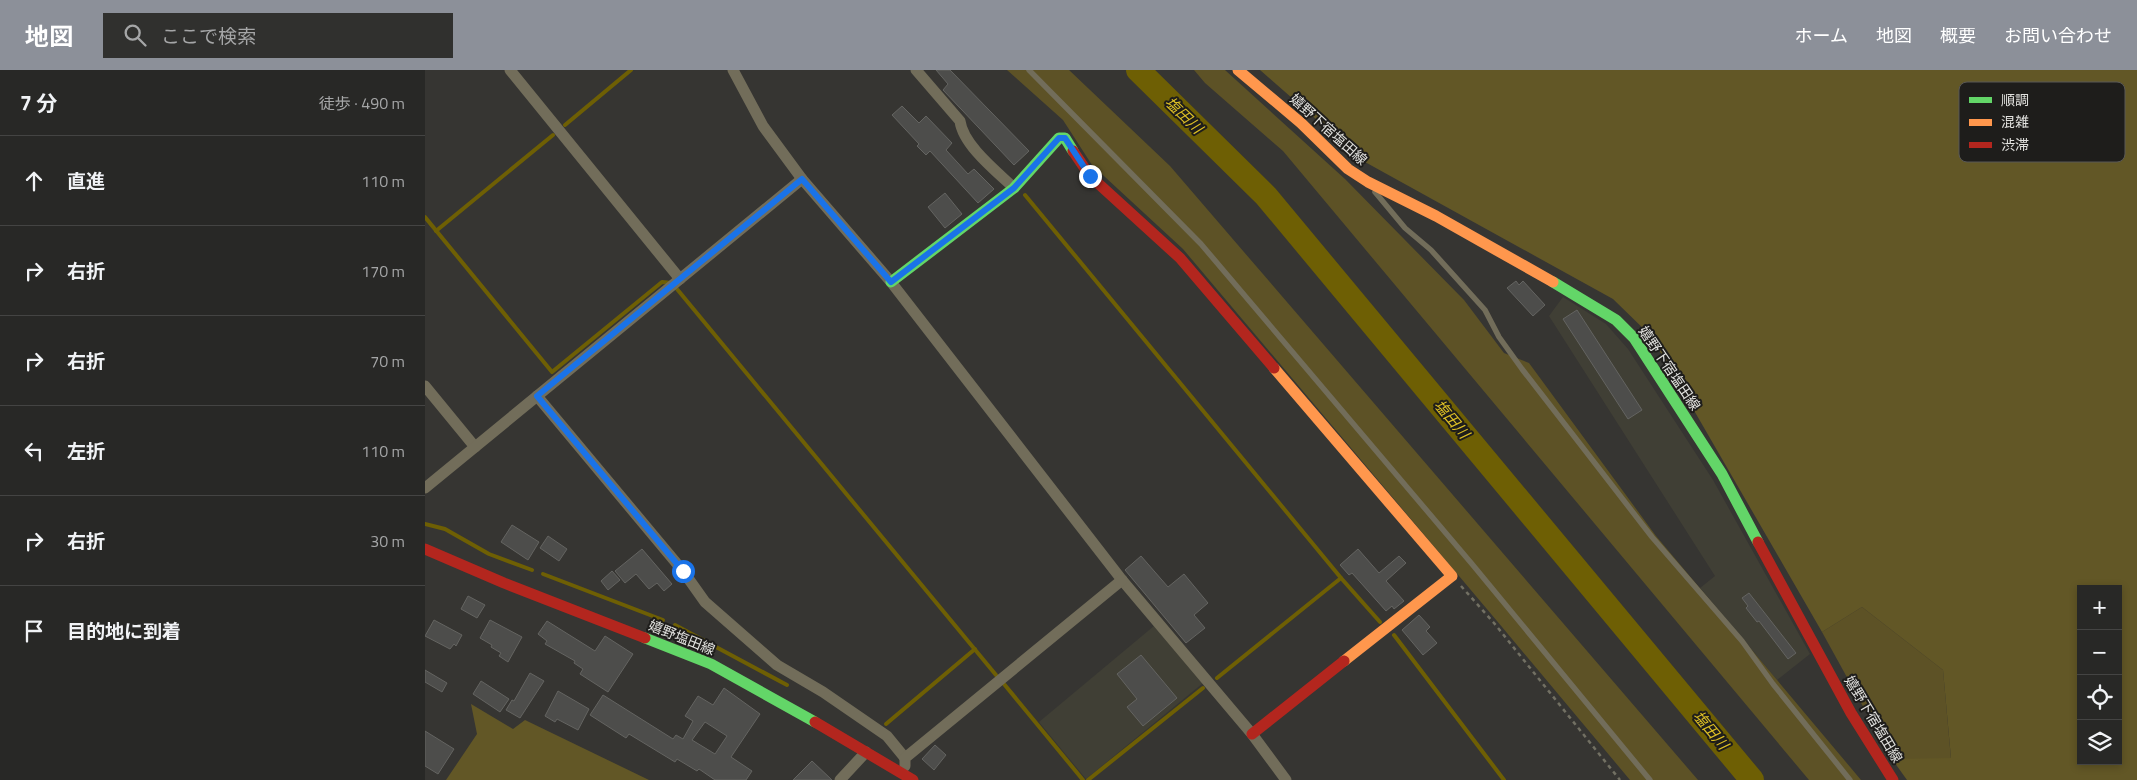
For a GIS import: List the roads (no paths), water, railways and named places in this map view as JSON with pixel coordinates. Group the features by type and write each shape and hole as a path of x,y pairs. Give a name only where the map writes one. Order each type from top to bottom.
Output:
{"main road":[{"name":"嬉野下宿塩田線","path":"1238,70 1301,123 1348,169 1368,182 1436,216 1593,305 1615,320 1634,338 1722,474 1851,713 1893,780"},
{"path":"891,282 1014,188 1059,138 1065,138 1090,176 1180,258 1452,576 1252,734"},
{"name":"嬉野塩田線","path":"425,549 504,583 711,664 782,702 909,778"}],"street":[{"path":"510,70 678,280"},
{"path":"733,70 763,126 802,179 891,282 1122,580 1252,734 1286,780"},
{"path":"916,70 960,121 961,130 986,162 1014,188"},
{"path":"425,488 802,179"},
{"path":"425,386 475,447"},
{"path":"537,396 683,571 705,602 777,665 823,692 887,736 905,758 909,778"},
{"path":"905,758 1122,580"},
{"path":"840,780 866,752"}],"lane":[{"path":"1029,70 1201,244 1650,780"},
{"path":"1368,182 1405,228 1431,250 1485,310 1499,336 1522,369 1647,530 1742,641 1773,684 1850,780"}],"waterway":[{"path":"565,125 631,70"},
{"name":"塩田川","path":"1138,70 1266,196 1752,780"},
{"path":"436,231 553,135"},
{"path":"1025,195 1341,578"},
{"path":"425,217 552,372 662,282 672,283 996,675"},
{"path":"425,524 445,529 489,554 532,570"},
{"path":"543,574 663,620"},
{"path":"1217,678 1341,578 1380,622"},
{"path":"675,625 787,685"},
{"path":"1394,635 1504,780"},
{"path":"886,724 975,649"},
{"path":"1004,684 1083,780"},
{"path":"1088,780 1203,688"}]}
